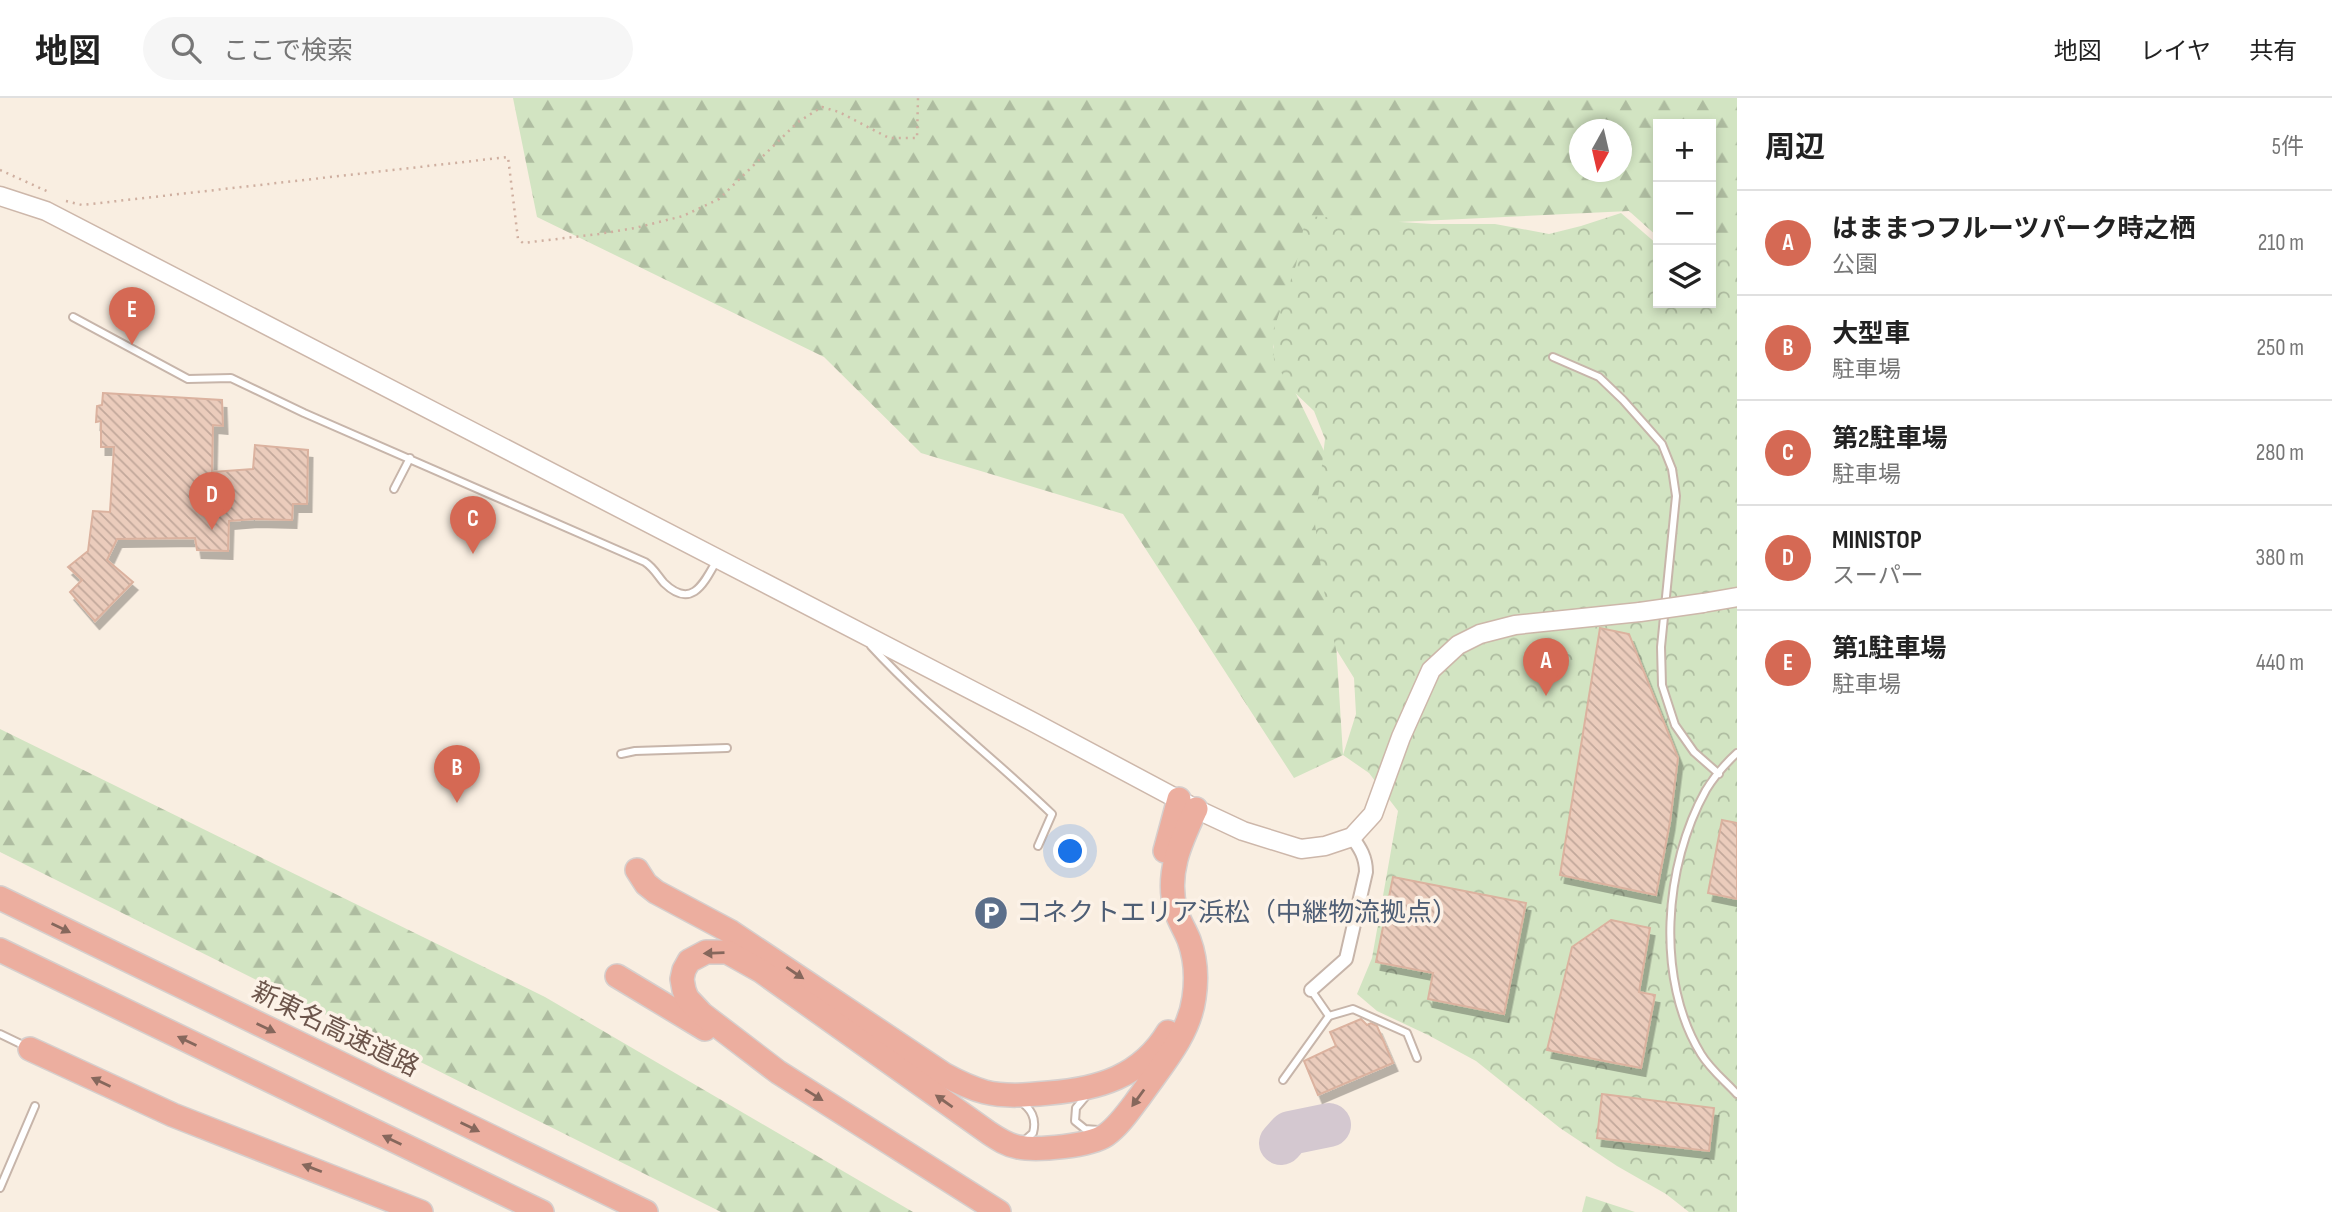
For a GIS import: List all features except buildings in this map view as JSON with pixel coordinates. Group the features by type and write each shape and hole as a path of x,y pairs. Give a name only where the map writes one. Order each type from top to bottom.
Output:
{"highway":[{"path":"637,870 646,884 656,892 731,932 945,1074 971,1088 1009,1095 1093,1088 1120,1077 1145,1059 1166,1037 1178,1012 1182,998 1183,968 1180,953 1164,915 1160,886 1164,853 1188,804"},
{"path":"778,1072 702,1014 687,998 682,979 689,961 706,952 727,953 748,962 1009,1145 1034,1148 1083,1144 1105,1136 1114,1129 1177,1043 1192,1012 1196,965 1193,951 1176,912 1172,885 1188,804"},
{"name":"新東名高速道路","path":"0,898 646,1212"},
{"path":"0,950 541,1212"},
{"path":"617,976 778,1072 999,1212"},
{"path":"30,1049 173,1115 421,1212"}],"street":[{"path":"0,196 46,211 1188,804 1243,831 1301,849 1325,846 1352,837 1373,814 1401,737 1430,670 1458,645 1480,634 1515,625 1640,612 1737,597"},
{"path":"1311,990 1346,959 1366,872 1366,862 1361,849 1352,837"}],"lane":[{"path":"73,317 188,379 231,378 304,413 645,562 652,566 662,581 683,593 693,593 701,588 718,558"},
{"path":"1553,358 1599,377 1662,444 1672,468 1676,496 1661,647 1662,685 1675,725 1694,752 1719,774"},
{"path":"394,489 410,458"},
{"path":"860,634 917,691 1052,814 1038,846"},
{"path":"621,754 635,751 727,748"},
{"path":"1737,753 1707,789 1689,828 1672,897 1670,955 1677,993 1697,1046 1702,1056 1737,1094"},
{"path":"1311,990 1329,1016"},
{"path":"1283,1080 1329,1016 1353,1009 1407,1033 1417,1058"},
{"path":"0,1034 30,1049"},
{"path":"1093,1088 1079,1102 1074,1115 1075,1121 1092,1130 1114,1129"},
{"path":"1009,1095 1027,1107 1035,1126 1028,1139 1009,1145"},
{"path":"0,1188 34,1106"}],"path":[{"path":"0,170 66,201 82,205 509,157 518,239 523,243 635,228 683,216 719,199 798,122 822,107 839,112 890,138 917,138 918,98"}],"green space":[{"path":"513,98 1737,98 1737,253 1716,252 1716,119 1653,119 1653,233 1629,211 1313,226 1273,347 1324,451 1343,755 1294,778 1123,514 921,453 824,357 537,217"},
{"path":"1621,213 1653,241 1653,308 1716,308 1716,250 1727,249 1737,253 1737,1212 1689,1212 1666,1194 1617,1166 1560,1128 1476,1061 1377,1011 1357,994 1372,958 1398,811 1369,773 1343,755 1356,714 1354,678 1336,649 1327,612 1315,524 1325,439 1314,411 1291,389 1274,360 1273,331 1296,265 1306,216 1432,224 1495,224 1549,234"},
{"path":"0,729 545,997 913,1212 721,1212 0,852"},
{"path":"1586,1196 1635,1212 1582,1212"}],"taxiway":[{"path":"1281,1143 1290,1133 1329,1125"}],"place":[{"name":"第1駐車場","path":"132,345"},
{"name":"MINISTOP","path":"212,530"},
{"name":"第2駐車場","path":"473,554"},
{"name":"はままつフルーツパーク時之栖","path":"1546,696"},
{"name":"大型車","path":"457,803"},
{"name":"コネクトエリア浜松（中継物流拠点）","path":"991,913"}]}
